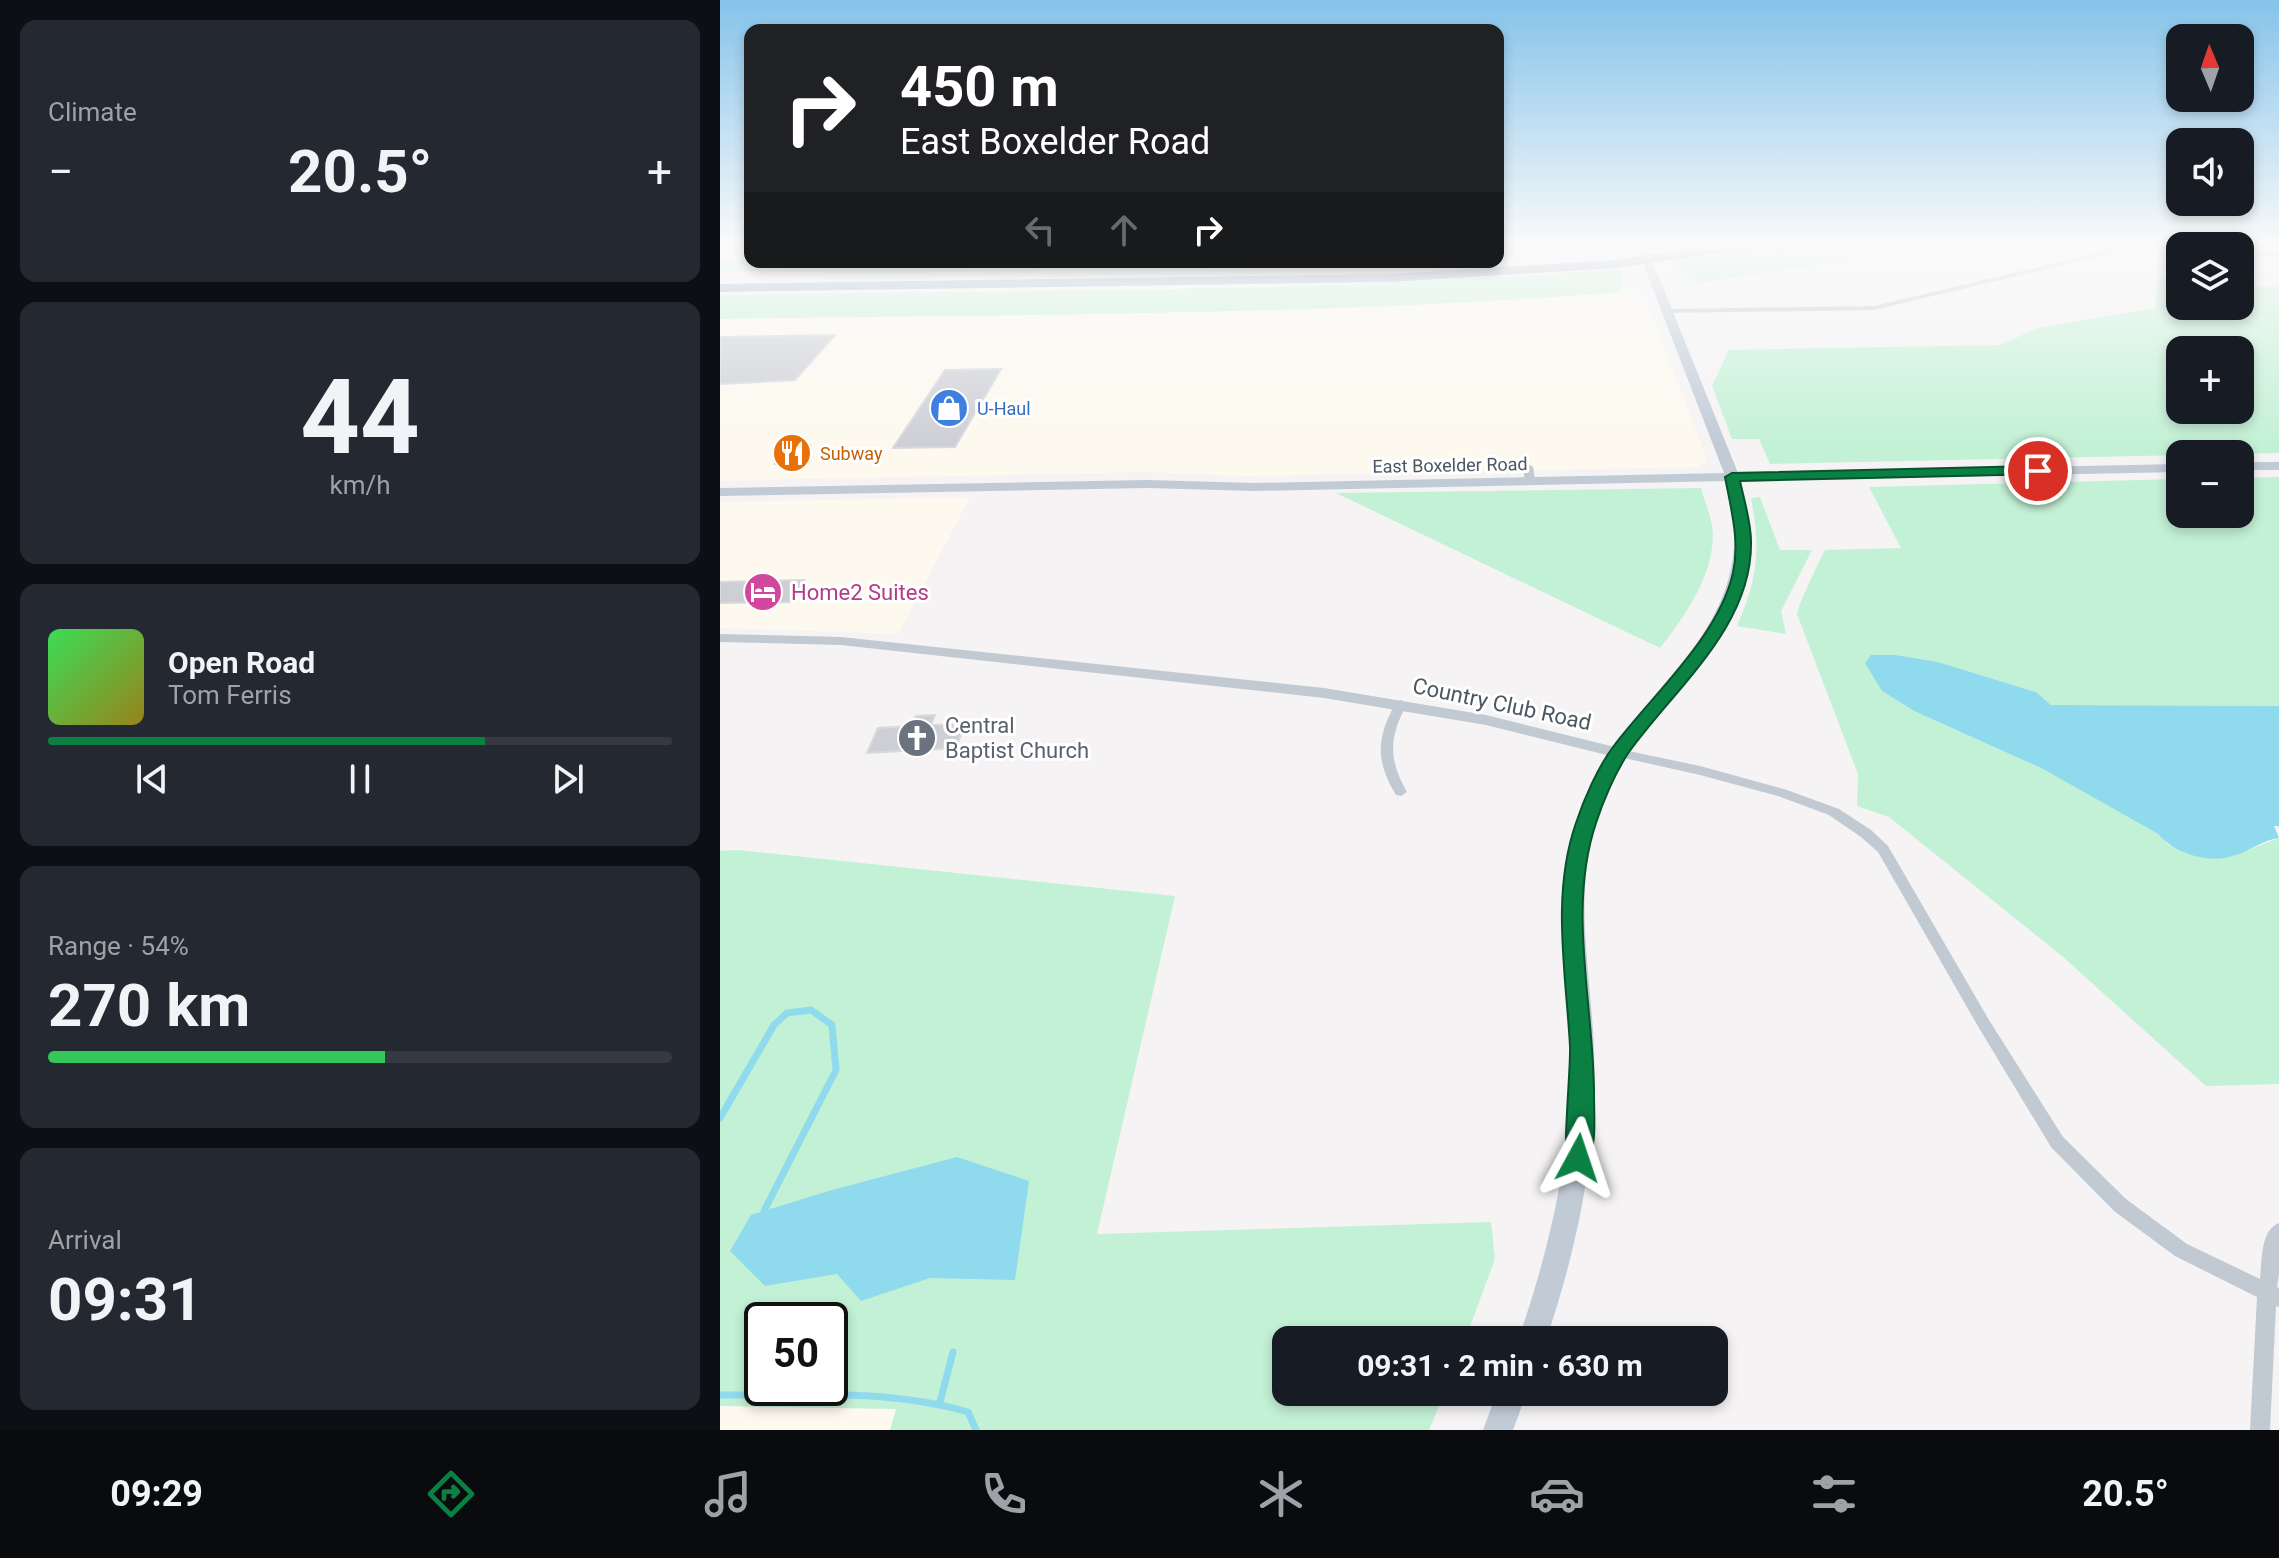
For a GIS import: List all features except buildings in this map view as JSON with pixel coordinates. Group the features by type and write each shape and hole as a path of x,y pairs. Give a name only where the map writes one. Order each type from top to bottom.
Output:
{"main road":[{"path":"1537,1326 1564,1241 1581,1134 1582,1049 1572,922 1585,823 1619,753 1717,629 1734,595 1741,572 1744,539 1732,477 1669,314"},
{"path":"2254,466 2279,466"},
{"name":"East Boxelder Road","path":"720,492 1087,484 1254,487 1529,474 1732,477 2166,468"},
{"path":"1498,1430 1507,1406"}],"street":[{"path":"1669,314 1745,312"},
{"name":"Country Club Road","path":"720,638 841,641 926,649 1401,704 1486,720 1619,753 1791,797 1836,813 1883,849 1984,1024 2057,1142 2120,1205 2181,1250 2273,1295"},
{"path":"1401,704 1386,737 1384,756 1391,778 1401,792"},
{"path":"2260,1430 2273,1295 2275,1237 2279,1231"}],"shaded area":[{"path":"1149,312 1651,312 1708,461 1697,467 1246,476 1144,472 720,481 720,319"},
{"path":"970,497 898,634 720,628 720,502"},
{"path":"720,1406 897,1409 890,1430 720,1430"}],"green space":[{"path":"720,312 1218,312 1170,313 720,319"},
{"path":"2133,312 2166,312 2166,320 2254,320 2254,312 2279,312 2279,453 2254,454 2254,440 2166,440 2166,455 1770,464 1759,439 1732,439 1712,386 1729,350 1999,345 2038,328"},
{"path":"2279,477 2279,706 2051,705 2036,692 1938,662 1896,655 1871,655 1882,691 1914,711 2043,769 2158,834 2168,845 2231,857 2279,838 2279,1084 2206,1086 2062,956 1889,817 1857,806 1858,774 1797,614 1825,550 1901,548 1869,487 2166,479 2166,528 2254,528 2254,478"},
{"path":"1701,488 1713,530 1708,567 1696,596 1660,648 1336,493"},
{"path":"1760,497 1780,550 1812,550 1781,611 1786,634 1737,626 1756,563 1751,498"},
{"path":"738,850 1175,896 1097,1234 1491,1222 1495,1259 1470,1326 1272,1326 1272,1406 1439,1406 1429,1430 890,1430 896,1409 720,1406 720,851"}],"water":[{"path":"1871,655 1896,655 1938,662 2036,692 2051,705 2279,706 2279,826 2274,826 2279,838 2239,854 2213,859 2173,847 2158,834 2043,769 1914,711 1882,691 1865,663"},
{"path":"957,1157 1029,1181 1015,1280 930,1278 861,1301 837,1274 765,1286 730,1251 751,1215"}],"waterway":[{"path":"720,1118 774,1025 787,1013 811,1010 832,1025 836,1070 764,1211"},
{"path":"940,1402 953,1352"},
{"path":"720,1395 845,1395 907,1400 968,1412 976,1430"}],"place":[{"name":"U-Haul","path":"949,408"},
{"name":"Subway","path":"792,453"},
{"name":"Home2 Suites","path":"763,592"},
{"name":"Central Baptist Church","path":"917,738"}],"route":[{"path":"1578,1158 1582,1049 1572,922 1585,823 1605,777 1628,739 1717,629 1734,595 1741,572 1744,539 1732,477 2038,471"}]}
